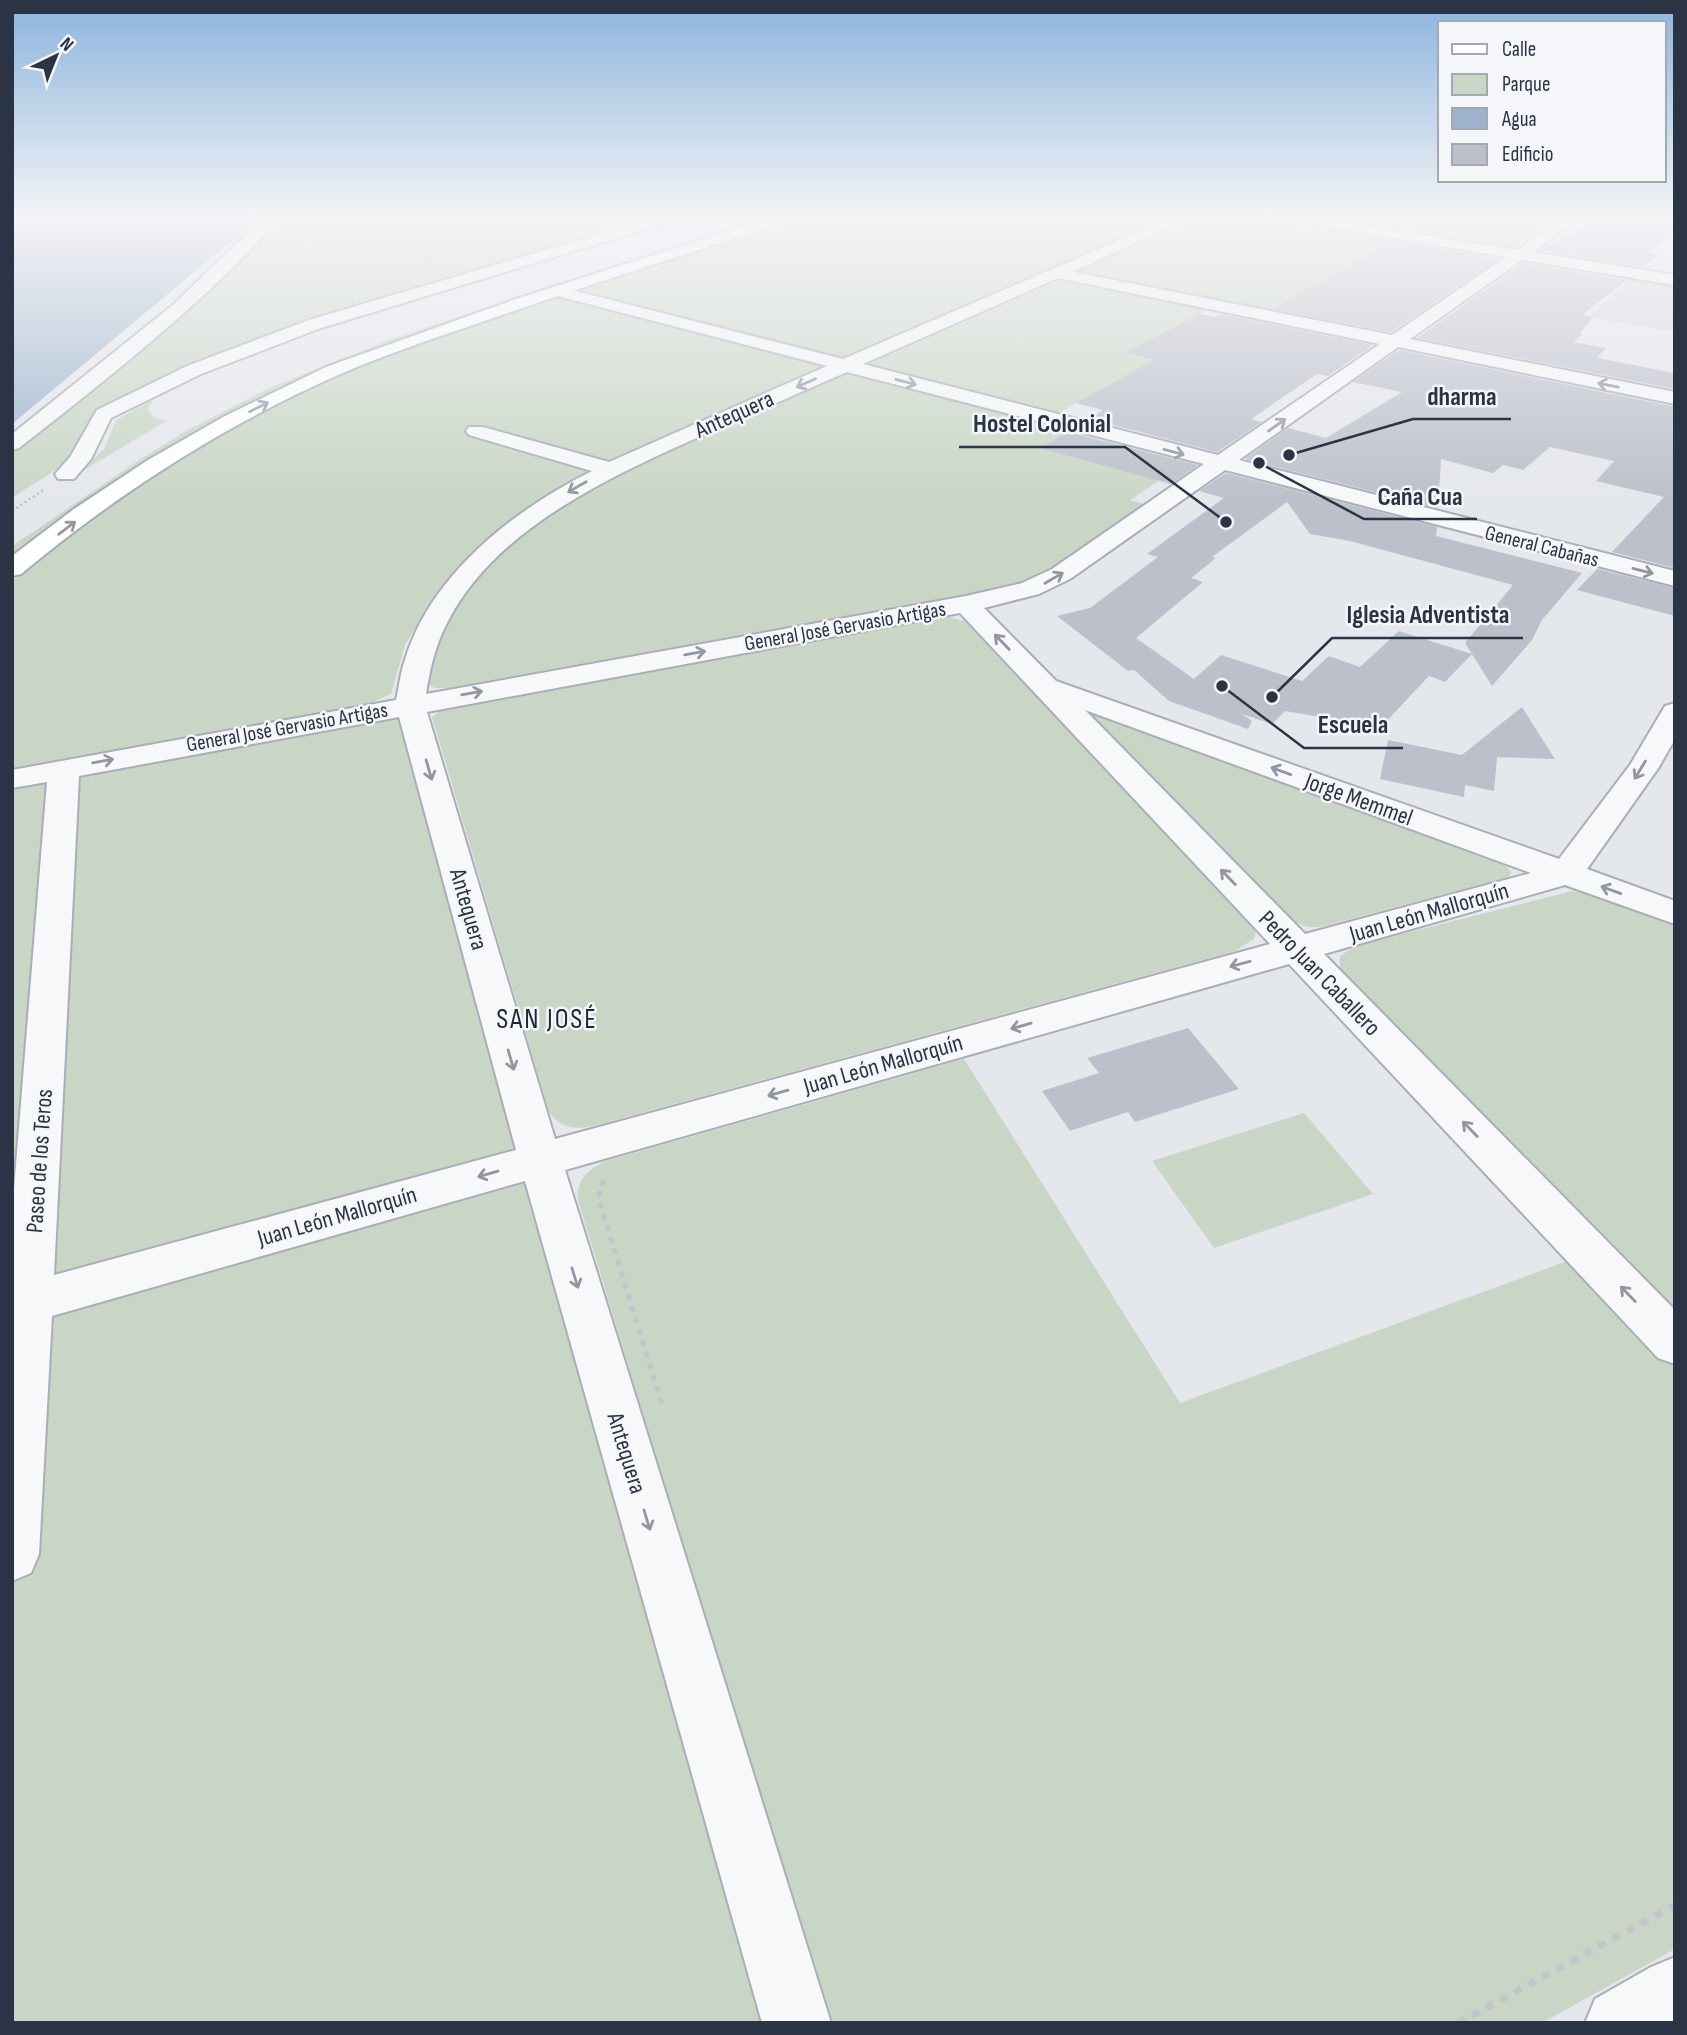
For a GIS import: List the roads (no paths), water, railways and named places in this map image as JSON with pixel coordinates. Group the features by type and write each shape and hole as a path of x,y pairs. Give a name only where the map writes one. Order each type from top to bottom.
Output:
{"main road":[{"path":"121,461 200,416 281,377 343,352 457,313"},
{"path":"12,569 113,492 216,428 364,358 493,313"},
{"path":"68,484 91,481"}],"street":[{"path":"12,444 172,313"},
{"path":"68,484 85,455 96,424 104,414 194,370 349,313"},
{"name":"General Cabañas","path":"640,313 1675,579"},
{"name":"Antequera","path":"797,2023 540,1160 410,705 411,681 421,646 460,585 493,549 530,518 610,469 965,313"},
{"path":"1252,313 1675,398"},
{"name":"General José Gervasio Artigas","path":"12,779 966,604 1007,596 1047,583 1437,313"},
{"path":"476,431 610,469"},
{"name":"Pedro Juan Caballero","path":"966,604 1675,1343"},
{"name":"Jorge Memmel","path":"1044,685 1675,913"},
{"path":"1566,874 1644,767 1675,712"},
{"name":"Paseo de los Teros","path":"12,1554 21,1304 64,768"},
{"name":"Juan León Mallorquín","path":"21,1304 1566,874"},
{"path":"1619,2023 1675,1991"}],"water":[{"path":"12,313 145,313 12,424"}],"place":[{"name":"dharma","path":"1289,455"},
{"name":"Caña Cua","path":"1259,463"},
{"name":"Hostel Colonial","path":"1226,522"},
{"name":"Escuela","path":"1222,686"},
{"name":"Iglesia Adventista","path":"1272,697"}],"district":[{"name":"SAN JOSÉ","path":"547,1018"}]}
